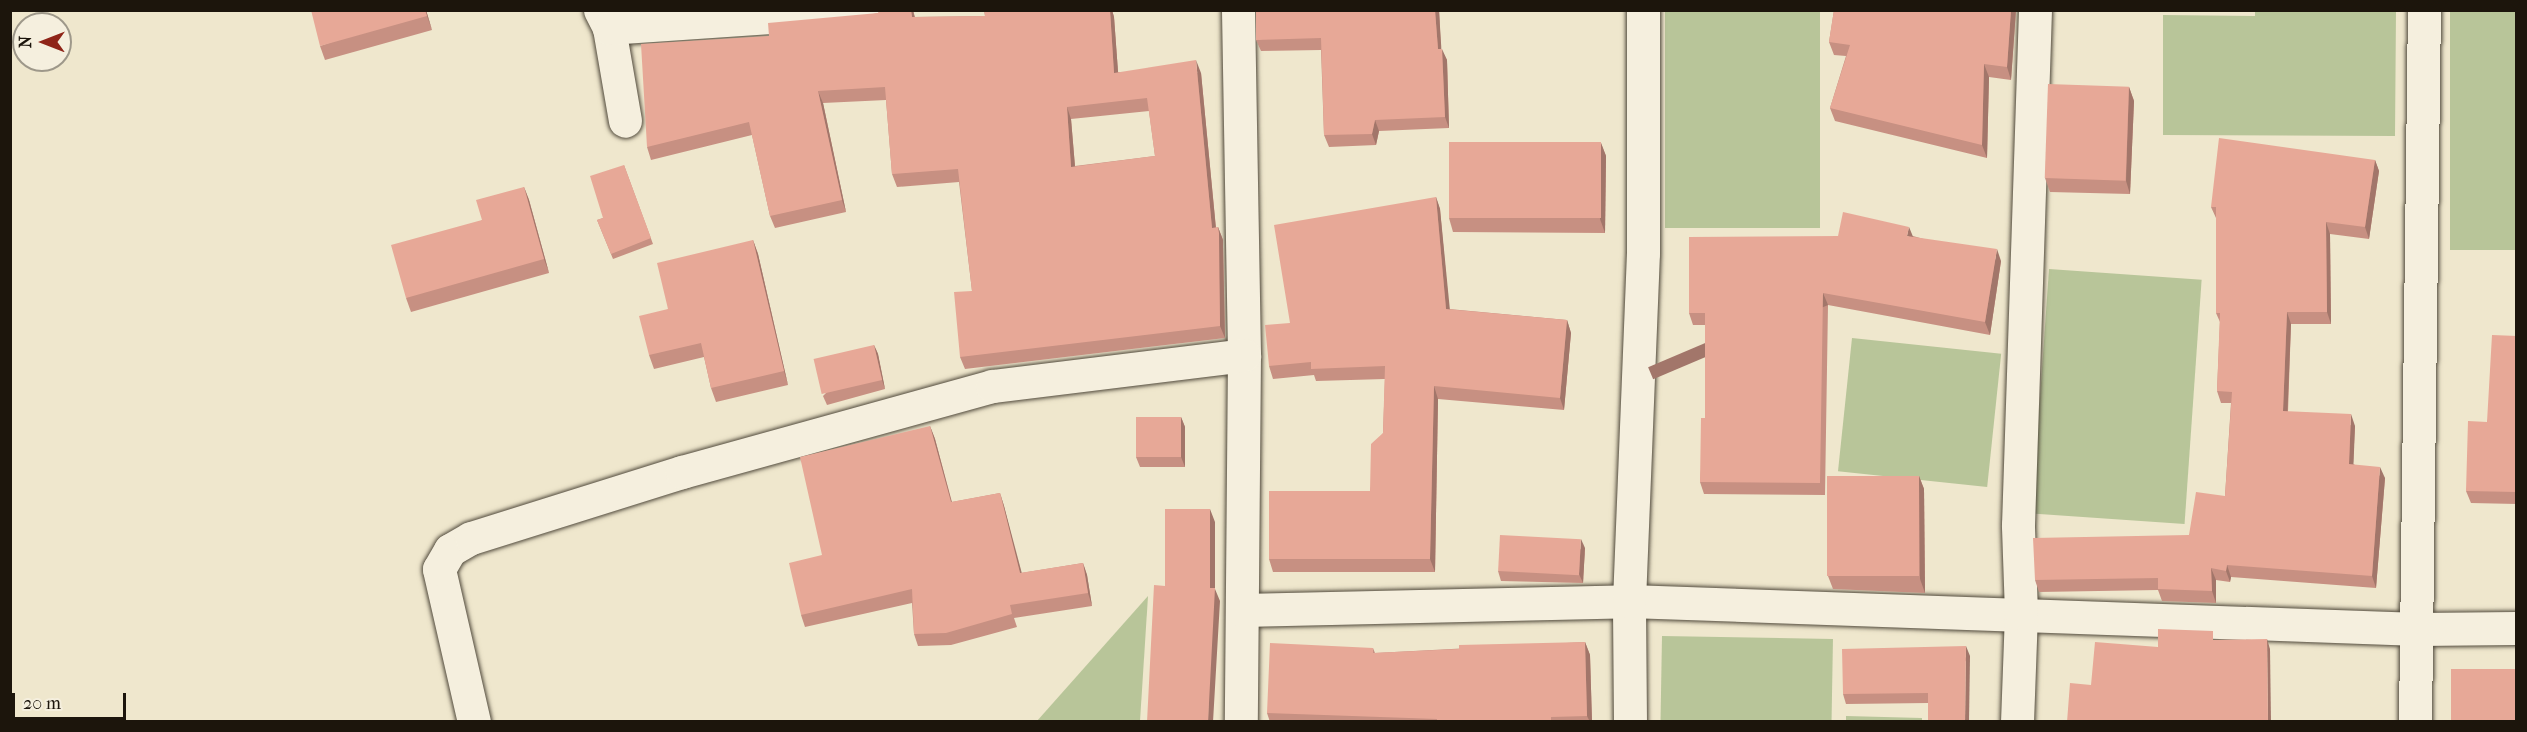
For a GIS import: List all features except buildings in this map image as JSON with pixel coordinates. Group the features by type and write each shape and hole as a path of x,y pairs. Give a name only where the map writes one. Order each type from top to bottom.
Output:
{"street":[{"path":"625,121 605,19 872,10"},
{"path":"1238,10 1244,355 1241,722"},
{"path":"1630,722 1629,601 1642,253 1643,10"},
{"path":"2017,722 2021,613 2018,525 2035,10"},
{"path":"2415,722 2419,629 2424,10"},
{"path":"474,722 439,568 450,550 471,538 682,472 992,386 1244,355"},
{"path":"1242,610 1629,601 2021,613 2419,629 2517,628"}],"green space":[{"path":"1665,11 1820,11 1820,228 1665,228"},
{"path":"2255,11 2396,11 2395,136 2163,135 2163,15 2255,16"},
{"path":"2450,11 2516,11 2516,250 2450,250"},
{"path":"2049,269 2202,280 2185,524 2032,513"},
{"path":"1852,338 2001,354 1987,487 1838,471"},
{"path":"1148,596 1140,721 1037,721"},
{"path":"1662,636 1833,639 1832,722 1661,721"},
{"path":"1846,716 1922,718 1922,721 1846,721"}]}
